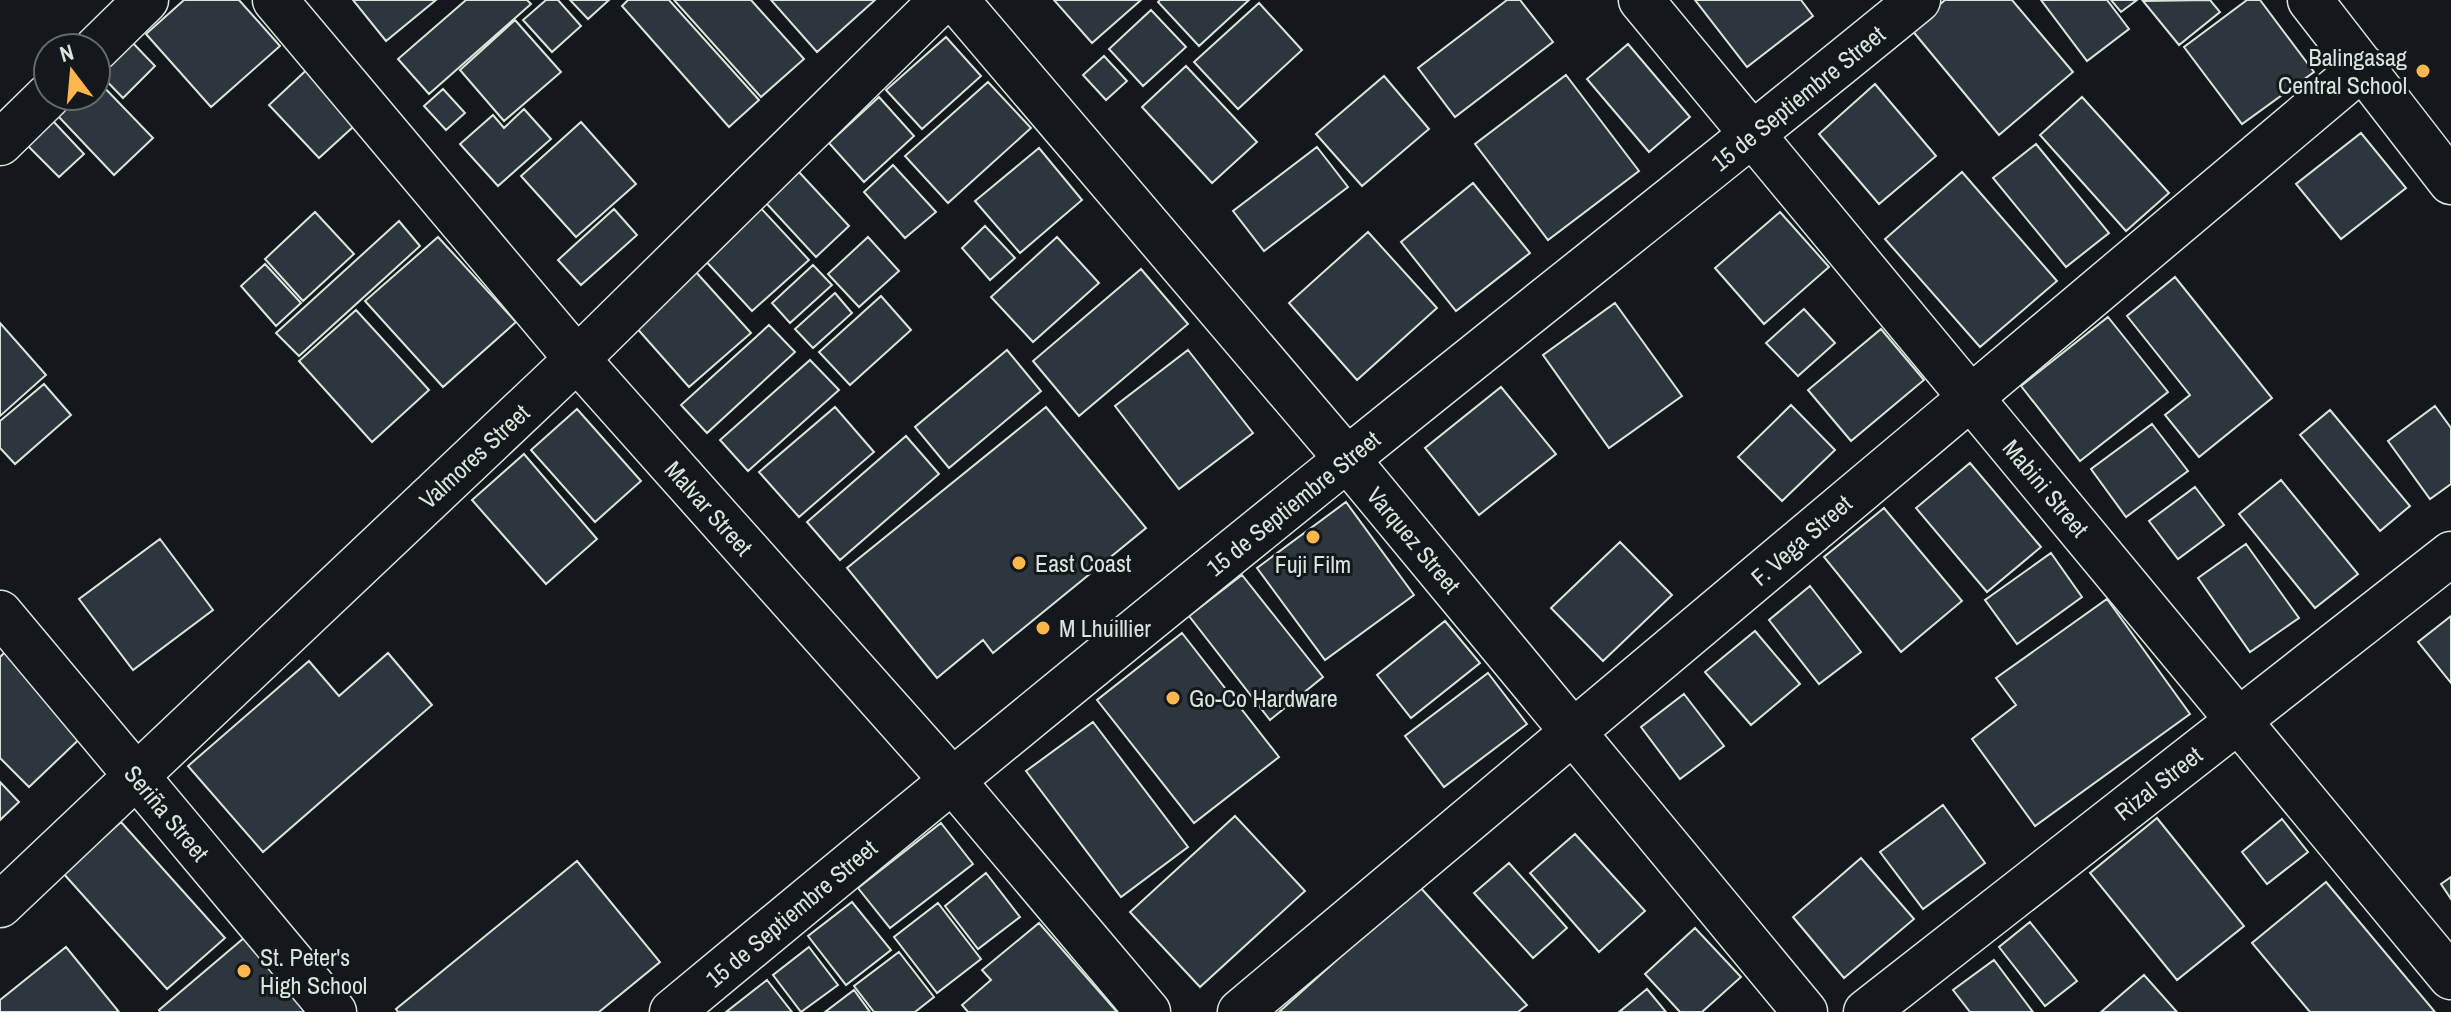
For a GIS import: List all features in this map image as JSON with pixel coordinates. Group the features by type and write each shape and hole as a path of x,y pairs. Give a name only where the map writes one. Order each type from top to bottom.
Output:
{"street":[{"path":"112,33 146,0"},
{"name":"Malvar Street","path":"275,0 577,359 952,780 1148,1012"},
{"name":"Valmores Street","path":"0,905 577,359 942,0"},
{"name":"Varquez Street","path":"956,0 1347,459 1805,1012"},
{"name":"Mabini Street","path":"1641,0 2451,977"},
{"name":"15 de Septiembre Street","path":"672,1012 1347,459 1918,0"},
{"path":"2310,0 2451,182"},
{"name":"F. Vega Street","path":"1240,1012 1575,734 1970,396 2363,67"},
{"path":"0,143 32,112"},
{"name":"Rizal Street","path":"1866,1012 2451,554"},
{"name":"Seriña Street","path":"0,613 334,1012"}],"building":[{"path":"184,0 239,0 280,46 211,107 146,34"},
{"path":"353,0 436,0 386,41"},
{"path":"466,0 527,0 531,4 429,94 398,59"},
{"path":"546,0 558,0 581,26 552,52 523,20"},
{"path":"570,0 609,0 588,19"},
{"path":"628,0 669,0 759,100 729,127 622,6"},
{"path":"674,0 751,0 804,59 761,97"},
{"path":"771,0 875,0 817,52"},
{"path":"1054,0 1141,0 1092,43"},
{"path":"1249,0 1199,46 1158,2"},
{"path":"1507,0 1520,0 1553,42 1455,117 1418,68"},
{"path":"1695,0 1801,0 1813,16 1747,67"},
{"path":"1945,0 2012,0 2073,72 1999,135 1911,29"},
{"path":"2041,0 2107,0 2129,29 2087,61"},
{"path":"2111,0 2137,0 2121,12"},
{"path":"2210,0 2220,12 2179,45 2143,1"},
{"path":"2247,0 2260,0 2314,72 2242,124 2184,47"},
{"path":"1259,3 1302,50 1238,109 1194,62"},
{"path":"1151,10 1186,47 1143,86 1109,49"},
{"path":"515,20 561,72 504,121 460,70"},
{"path":"946,37 981,76 922,129 886,90"},
{"path":"129,39 155,66 123,98 112,87 112,55"},
{"path":"1628,44 1690,117 1649,152 1587,79"},
{"path":"1104,56 1127,81 1106,100 1083,75"},
{"path":"314,63 364,117 319,158 269,105"},
{"path":"1186,66 1257,142 1212,183 1142,107"},
{"path":"1566,75 1639,171 1548,240 1475,144"},
{"path":"1384,76 1429,129 1362,186 1316,134"},
{"path":"988,82 1031,128 948,203 905,156"},
{"path":"1875,84 1936,156 1879,204 1819,134"},
{"path":"443,89 465,113 446,130 424,106"},
{"path":"112,96 153,138 114,175 58,116 62,112 112,112"},
{"path":"879,97 914,136 864,182 829,143"},
{"path":"2082,97 2169,193 2126,231 2040,135"},
{"path":"524,109 551,139 498,186 460,144 493,115 504,128"},
{"path":"53,121 84,154 59,177 27,145"},
{"path":"581,122 636,184 576,237 521,176"},
{"path":"2361,133 2406,188 2341,239 2296,184"},
{"path":"2036,144 2109,233 2066,267 1993,178"},
{"path":"1317,147 1348,187 1264,251 1233,211"},
{"path":"1039,148 1082,200 1020,253 975,201"},
{"path":"893,165 936,212 905,238 864,192"},
{"path":"799,172 849,226 816,257 766,203"},
{"path":"1962,172 2057,281 1980,347 1885,239"},
{"path":"1473,183 1530,253 1456,311 1401,242"},
{"path":"757,204 809,260 752,311 701,256"},
{"path":"614,209 637,235 581,285 558,260"},
{"path":"315,212 354,254 303,301 265,259"},
{"path":"1780,212 1829,267 1764,324 1715,268"},
{"path":"399,221 420,246 299,356 276,333"},
{"path":"985,226 1015,258 990,280 962,248"},
{"path":"1368,232 1437,308 1357,380 1289,303"},
{"path":"438,237 516,322 443,387 365,301"},
{"path":"868,237 899,271 859,307 828,274"},
{"path":"1057,237 1099,283 1033,342 991,297"},
{"path":"265,264 301,303 276,326 241,286"},
{"path":"813,265 832,285 790,323 772,303"},
{"path":"1141,269 1188,324 1079,416 1033,361"},
{"path":"695,271 751,333 689,387 634,325"},
{"path":"2175,277 2272,398 2199,457 2165,415 2190,395 2127,316"},
{"path":"835,293 852,313 813,348 795,329"},
{"path":"881,296 911,330 850,385 819,352"},
{"path":"1615,303 1682,396 1609,448 1543,355"},
{"path":"1804,309 1835,343 1798,376 1766,343"},
{"path":"356,310 429,390 372,442 299,361"},
{"path":"2108,317 2168,392 2080,461 2021,386"},
{"path":"0,323 46,375 0,416"},
{"path":"769,325 795,352 707,433 681,405"},
{"path":"1881,329 1924,380 1851,441 1808,390"},
{"path":"1007,350 1041,391 949,468 915,427"},
{"path":"1188,350 1253,433 1179,489 1115,406"},
{"path":"810,360 839,390 748,471 720,440"},
{"path":"44,384 71,415 15,464 0,448 0,421"},
{"path":"1501,387 1556,454 1479,515 1425,448"},
{"path":"1791,405 1835,450 1782,501 1738,457"},
{"path":"2435,406 2451,428 2451,484 2430,499 2388,441"},
{"path":"835,407 874,452 799,517 759,472"},
{"path":"1046,407 1146,528 993,653 983,640 937,678 847,568"},
{"path":"577,409 641,481 595,522 531,450"},
{"path":"2330,410 2410,506 2380,531 2300,435"},
{"path":"2152,424 2188,471 2126,517 2091,469"},
{"path":"906,436 939,474 840,560 807,522"},
{"path":"524,454 597,539 546,584 472,500"},
{"path":"1970,463 2041,547 1987,592 1916,508"},
{"path":"2281,480 2358,574 2315,608 2239,514"},
{"path":"2195,487 2224,525 2178,559 2149,521"},
{"path":"1346,502 1414,595 1325,660 1257,568"},
{"path":"1884,508 1962,601 1901,652 1824,557"},
{"path":"160,539 213,610 133,670 79,599"},
{"path":"1620,542 1672,595 1603,661 1551,608"},
{"path":"2246,544 2299,618 2250,652 2198,578"},
{"path":"2051,553 2082,597 2017,644 1985,600"},
{"path":"1242,575 1323,677 1270,720 1189,616"},
{"path":"1810,586 1861,652 1819,684 1769,620"},
{"path":"2107,599 2190,714 2035,826 1972,739 2016,705 1996,678"},
{"path":"2451,616 2451,683 2418,642"},
{"path":"1445,621 1480,663 1411,718 1377,675"},
{"path":"1755,631 1800,684 1751,725 1705,672"},
{"path":"1182,633 1279,757 1194,823 1097,700"},
{"path":"11,646 90,729 29,787 0,758 0,657"},
{"path":"388,653 432,705 263,852 188,766 309,661 339,696"},
{"path":"1488,673 1527,724 1444,787 1405,736"},
{"path":"1684,694 1724,746 1680,779 1641,727"},
{"path":"1093,722 1188,847 1121,897 1026,771"},
{"path":"0,782 19,802 0,820"},
{"path":"1943,805 1985,863 1923,909 1880,852"},
{"path":"1235,816 1305,891 1200,987 1130,912"},
{"path":"2157,818 2244,926 2177,980 2090,873"},
{"path":"2282,819 2308,852 2267,884 2242,852"},
{"path":"121,822 225,938 167,989 63,873"},
{"path":"941,823 973,864 890,928 858,888"},
{"path":"1575,834 1645,911 1599,952 1530,873"},
{"path":"1861,858 1914,919 1844,978 1793,917"},
{"path":"577,861 660,962 599,1012 398,1012 396,1009"},
{"path":"1509,863 1567,928 1533,958 1474,893"},
{"path":"986,873 1020,917 978,949 945,906"},
{"path":"2451,877 2451,899 2441,884"},
{"path":"2326,882 2435,1012 2310,1012 2252,943"},
{"path":"1419,886 1527,1005 1518,1012 1279,1012"},
{"path":"852,902 891,950 846,985 808,936"},
{"path":"938,903 981,959 937,993 894,937"},
{"path":"2030,922 2077,981 2045,1006 1999,947"},
{"path":"1039,923 1117,1012 968,1012 962,1005 991,980 982,970"},
{"path":"1695,928 1741,977 1702,1012 1680,1012 1645,974"},
{"name":"St. Peter's High School","path":"251,932 315,1012 160,1012 159,1010"},
{"path":"66,947 119,1012 0,1012 0,1000"},
{"path":"809,947 838,985 801,1012 773,975"},
{"path":"899,952 934,997 915,1012 874,1012 854,986"},
{"path":"1994,960 2033,1012 1970,1012 1953,990"},
{"path":"2144,975 2177,1012 2101,1012"},
{"path":"767,980 792,1012 726,1012"},
{"path":"1647,989 1666,1012 1619,1012"},
{"path":"854,990 870,1012 825,1012"}],"place":[{"name":"Balingasag Central School","path":"2423,71"},
{"name":"Fuji Film","path":"1313,537"},
{"name":"East Coast","path":"1019,563"},
{"name":"M Lhuillier","path":"1043,628"},
{"name":"Go-Co Hardware","path":"1173,698"},
{"name":"St. Peter's High School","path":"244,971"}]}
